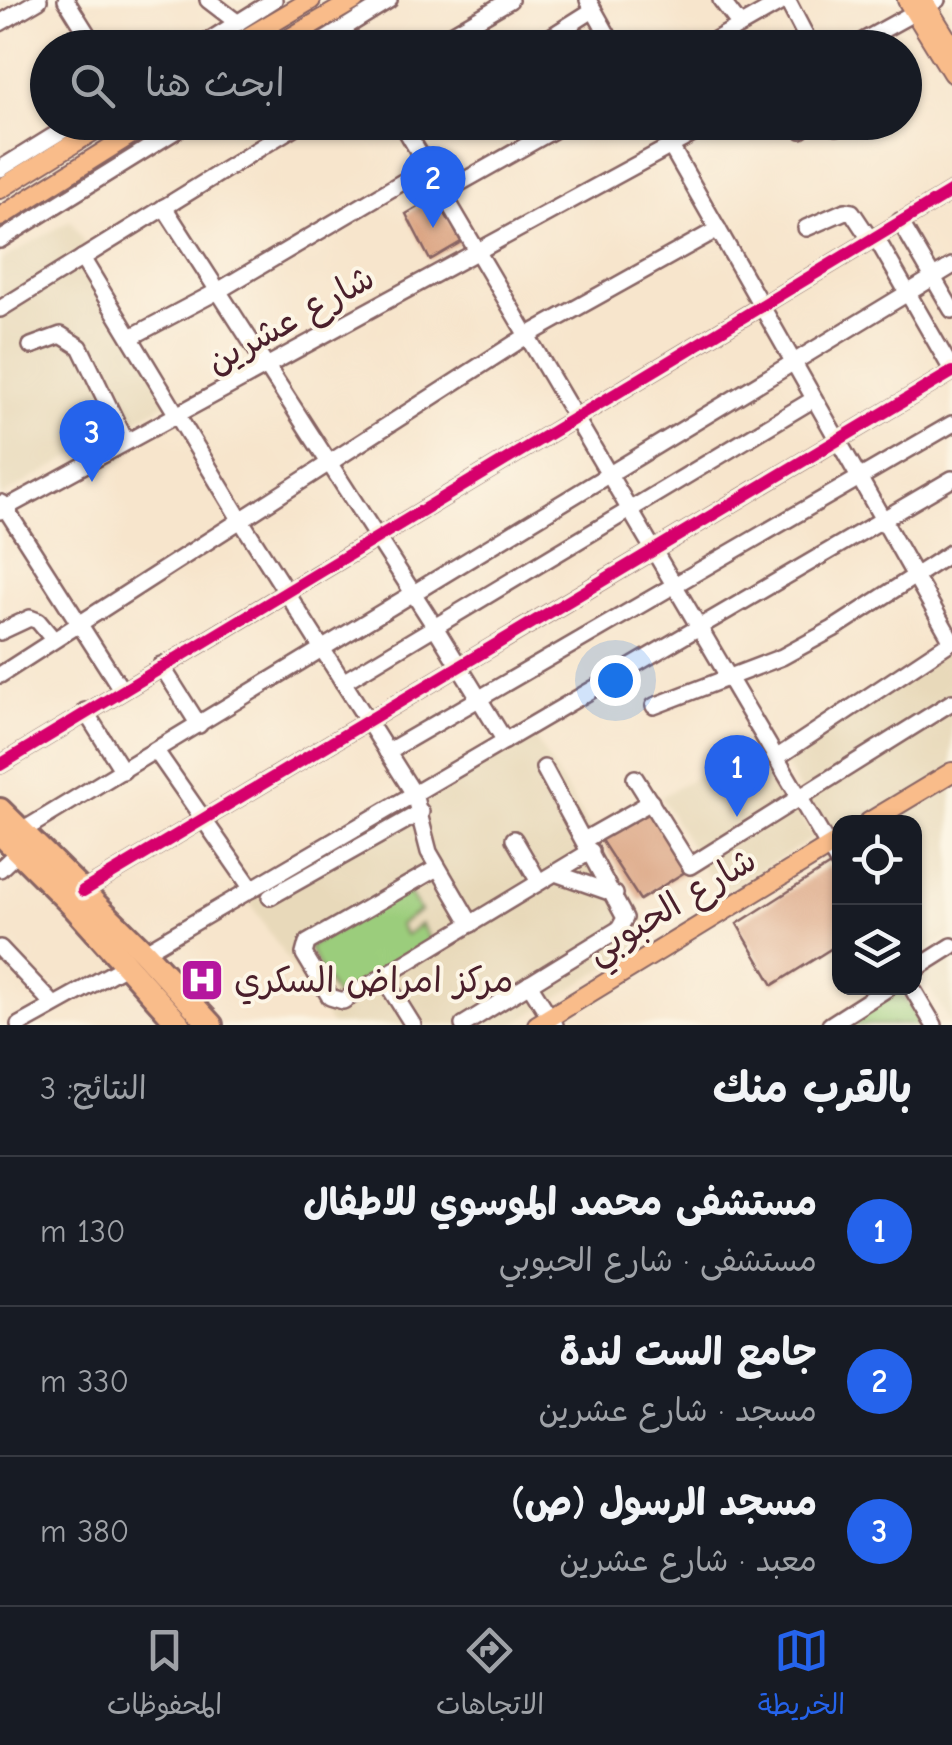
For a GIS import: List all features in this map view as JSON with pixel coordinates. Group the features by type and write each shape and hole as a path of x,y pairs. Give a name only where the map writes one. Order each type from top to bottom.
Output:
{"highway":[{"path":"0,810 14,838 135,958 211,1025"},
{"path":"14,838 83,891 180,1025"}],"main road":[{"path":"261,30 312,0"},
{"path":"304,30 356,0"},
{"path":"922,4 950,54"},
{"path":"236,30 238,23"},
{"path":"19,205 2,181 76,140"},
{"path":"0,217 122,140"},
{"path":"881,815 952,772"},
{"path":"898,815 952,782"},
{"name":"شارع الحبوبي","path":"550,1023 832,854"}],"street":[{"path":"0,23 38,0"},
{"path":"66,0 85,30"},
{"path":"208,0 238,23"},
{"path":"227,30 274,0"},
{"path":"341,30 389,0"},
{"path":"459,30 510,0"},
{"path":"721,0 740,25"},
{"path":"731,30 786,0 802,30"},
{"path":"879,30 922,4"},
{"path":"557,30 590,5 604,30"},
{"path":"2,181 53,140"},
{"path":"0,240 161,140"},
{"path":"0,308 273,140"},
{"path":"414,140 776,758 832,846"},
{"path":"444,192 536,140"},
{"path":"667,140 952,641 776,758"},
{"name":"شارع عشرين","path":"2,506 683,140"},
{"path":"131,337 218,292 428,167"},
{"path":"0,765 952,191"},
{"path":"164,208 435,626 505,741"},
{"path":"83,891 952,371 907,292 852,212 845,211 806,228"},
{"path":"900,221 952,310"},
{"path":"0,675 528,335 718,229"},
{"path":"82,258 240,519 414,794 429,852 471,924"},
{"path":"0,870 14,838 952,266"},
{"path":"31,346 61,335 80,347 126,442"},
{"path":"343,682 814,399"},
{"path":"387,752 952,424"},
{"path":"20,1025 952,479"},
{"path":"2,506 121,689"},
{"path":"654,706 782,657 952,552"},
{"path":"0,632 30,618 53,639"},
{"path":"160,666 199,725"},
{"path":"635,778 690,866 952,702"},
{"path":"85,711 123,771"},
{"path":"156,751 252,889"},
{"path":"464,1024 619,929 625,913 544,768"},
{"path":"437,868 312,937 304,954 330,997 339,1002 555,873 650,802"},
{"path":"270,898 421,812"},
{"path":"514,839 539,882"},
{"path":"555,873 614,894"},
{"path":"922,965 952,946"},
{"path":"0,948 54,1005"},
{"path":"383,977 413,1025"},
{"path":"529,984 550,1023"},
{"path":"830,1025 877,995"},
{"path":"916,995 934,1025"}],"shaded area":[{"path":"71,220 170,401 0,497 0,261"},
{"path":"952,635 952,934 922,953 922,815 832,815 832,848 780,755"},
{"path":"531,731 655,937 513,1025 331,1025 248,900 396,816"},
{"path":"757,740 813,838 720,895 661,797"},
{"path":"952,954 952,1024 922,977 922,973"}],"green space":[{"path":"407,890 420,911 399,925 406,935 421,924 431,941 336,997 308,947"},
{"path":"881,995 902,995 922,1025 834,1025"}],"building":[{"path":"437,196 461,242 430,260 406,214"},
{"path":"647,808 688,870 640,900 599,837"},
{"path":"830,865 832,868 832,948 773,985 737,924"}],"cycle path":[{"path":"0,765 952,191"},
{"path":"83,891 952,372"}],"place":[{"name":"جامع الست لندة","path":"433,228"},
{"name":"مسجد الرسول (ص)","path":"92,482"},
{"name":"مستشفى محمد الموسوي للاطفال","path":"737,817"},
{"name":"مركز امراض السكري","path":"202,980"}]}
